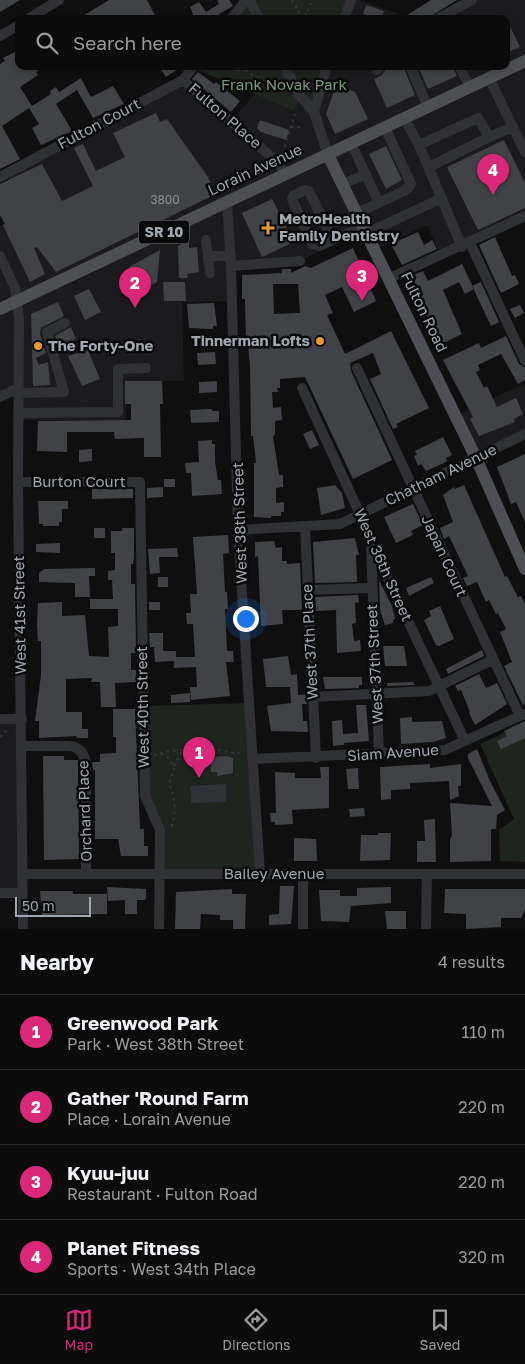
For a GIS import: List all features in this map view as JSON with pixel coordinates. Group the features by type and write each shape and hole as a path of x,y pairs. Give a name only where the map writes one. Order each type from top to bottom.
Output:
{"main road":[{"name":"Lorain Avenue","path":"510,69 525,62"},
{"name":"Lorain Avenue","path":"0,309 507,70"},
{"name":"Fulton Road","path":"328,154 476,458 525,569"}],"street":[{"path":"35,15 59,0"},
{"path":"235,15 248,0 257,15"},
{"path":"345,15 351,0"},
{"path":"445,15 472,0"},
{"path":"0,36 15,27"},
{"name":"Fulton Court","path":"0,177 183,80 191,70"},
{"path":"286,70 300,96 314,112"},
{"path":"314,112 326,70"},
{"path":"412,70 428,107"},
{"path":"461,70 470,87"},
{"path":"489,78 525,151"},
{"name":"Fulton Place","path":"183,80 275,160 286,174"},
{"name":"Fulton Road","path":"314,112 328,154"},
{"path":"404,118 419,144 442,198 525,360"},
{"path":"419,144 478,118 489,137"},
{"path":"357,213 406,190 411,184 385,127"},
{"path":"429,167 513,127"},
{"path":"351,143 379,203"},
{"path":"343,184 366,174"},
{"path":"333,240 309,191 305,190 293,196 292,198 312,244 319,246 365,230 442,198"},
{"name":"West 38th Street","path":"227,202 231,261 238,530 248,757 260,874"},
{"path":"390,278 466,245 525,216"},
{"path":"206,240 210,273"},
{"path":"0,256 18,300"},
{"path":"208,256 231,261 300,260"},
{"name":"West 41st Street","path":"18,300 23,929"},
{"path":"0,397 18,391 64,392 47,332 65,323"},
{"path":"19,413 118,412 118,369 146,368"},
{"name":"Japan Court","path":"357,368 492,660 522,715"},
{"name":"West 36th Street","path":"302,388 465,741"},
{"name":"Chatham Avenue","path":"238,530 340,524 525,434"},
{"name":"Burton Court","path":"18,482 140,482"},
{"name":"West 40th Street","path":"140,482 144,796 160,830 159,929"},
{"name":"West 37th Place","path":"305,527 316,758"},
{"name":"West 37th Street","path":"372,543 379,755"},
{"path":"307,590 372,588"},
{"path":"312,697 376,696 429,691 492,660"},
{"name":"Siam Avenue","path":"248,757 316,758 445,750 522,715"},
{"path":"0,719 22,719"},
{"name":"Orchard Place","path":"22,746 71,746 76,747 83,753 86,765 86,873"},
{"name":"Bailey Avenue","path":"22,874 525,874"},
{"path":"303,874 303,929"},
{"path":"426,929 427,874"},
{"path":"0,893 22,893"}],"path":[{"path":"292,0 301,15"},
{"path":"306,15 312,0"},
{"path":"236,70 245,70 272,86 280,84"},
{"path":"281,160 295,114"},
{"path":"291,127 302,127"},
{"path":"0,737 8,729"},
{"path":"149,756 205,748 248,757"},
{"path":"170,831 175,816 173,794 169,784 183,750"},
{"path":"161,754 170,759 174,769"}],"shaded area":[{"path":"351,0 359,0 397,15 345,15"},
{"path":"472,0 525,0 525,216 441,256 427,225 375,250 365,230 300,261 231,266 232,301 182,302 184,381 125,381 126,420 18,420 18,389 0,397 0,226 25,212 7,173 183,80 231,121 255,94 293,111 300,96 323,70 510,70 510,15 444,15"},
{"path":"525,383 525,434 476,458 456,416"},
{"path":"0,719 22,719 22,893 0,893"},
{"path":"226,784 226,802 191,803 190,786"}],"green space":[{"path":"246,0 351,0 345,15 234,15"},
{"name":"Frank Novak Park","path":"198,70 326,70 314,112 300,96 294,111"},
{"path":"249,703 260,874 160,874 160,830 145,796 144,706"},
{"path":"525,723 525,862 500,861 499,830 514,819 480,744"}],"building":[{"path":"0,0 20,0 0,12"},
{"path":"109,0 147,0 155,15 85,15"},
{"path":"217,0 229,0 233,6 219,15 193,15 190,7 199,2 206,12 219,4"},
{"path":"431,0 457,0 433,15 407,15"},
{"path":"366,5 384,11 382,15 363,14"},
{"path":"510,26 520,47 510,51"},
{"path":"15,52 15,70 39,70 36,72 38,75 20,87 32,106 2,126 20,159 0,169 0,64 5,61 3,58"},
{"path":"162,70 177,70 166,77"},
{"path":"385,70 405,70 415,95 387,108 374,79 382,75"},
{"path":"420,70 454,70 457,76 428,89"},
{"path":"198,72 214,84 216,82 240,101 231,112 192,79"},
{"path":"81,78 91,97 113,86 124,104 93,118 77,90 56,104 71,129 70,132 41,145 32,128 39,124 29,108 51,94 50,91 56,87 59,92"},
{"path":"336,85 355,92 368,119 335,134 326,114"},
{"path":"156,113 160,122 167,119 208,177 216,194 56,272 37,247 34,248 45,274 30,282 3,225 5,224 0,215 0,184 42,164 62,201 93,186 74,148 83,144 96,171 125,157 113,133"},
{"path":"260,120 289,130 286,140 261,132 257,128"},
{"path":"504,140 525,183 525,208 478,230 447,167"},
{"path":"386,146 402,180 386,189 369,154"},
{"name":"MetroHealth Family Dentistry","path":"272,199 294,242 262,257 242,213"},
{"path":"418,232 424,245 432,240 437,249 402,265 391,244"},
{"path":"495,237 512,276 515,275 519,284 501,293 479,245"},
{"path":"189,240 189,248 197,247 199,272 187,274 188,278 179,278 178,246"},
{"path":"353,248 376,301 354,312 342,287 325,295 333,313 327,315 345,354 391,331 429,408 396,424 398,427 393,429 370,379 381,374 373,353 350,363 351,371 392,460 353,479 305,377 280,379 280,388 277,388 278,392 272,392 273,408 281,407 282,420 275,421 275,435 273,436 279,475 283,475 283,487 276,488 276,503 284,502 284,512 281,512 281,516 271,516 271,518 254,517 254,463 256,463 253,436 251,436 250,366 248,344 246,345 245,299 242,299 242,275 282,273 282,269 291,269 291,273 305,266 311,268","holes":["273,284 298,284 300,313 274,314"]},
{"path":"160,250 157,282 141,291 129,267"},
{"path":"462,264 474,289 465,294 459,282 443,290 462,334 437,346 428,324 430,322 409,277 423,271 428,281"},
{"path":"163,282 185,282 186,301 164,301"},
{"path":"481,282 499,322 491,326 472,286"},
{"path":"89,289 101,312 85,320 74,296"},
{"name":"The Forty-One","path":"58,302 64,316 41,328 40,334 46,353 36,358 39,365 48,362 50,385 33,386 31,314"},
{"path":"214,303 217,326 213,326 213,329 189,328 187,304"},
{"path":"520,305 524,313 515,318 510,309"},
{"path":"71,327 76,339 59,347 55,336"},
{"path":"506,336 519,364 525,368 525,380 518,384 501,354 478,365 480,370 476,372 484,388 487,386 497,407 516,398 523,414 514,419 515,422 479,436 470,419 473,417 443,360 479,343 481,348"},
{"path":"88,350 100,379 82,386 68,356"},
{"path":"215,352 216,364 198,365 197,353"},
{"path":"125,381 162,381 163,404 160,404 161,457 144,457 144,438 115,439 114,432 67,432 67,452 37,451 38,421 131,420 131,404 125,404"},
{"path":"217,381 217,392 199,393 199,382"},
{"path":"212,409 212,411 219,411 219,422 191,423 190,410"},
{"path":"312,430 319,445 310,449 303,434"},
{"path":"443,437 452,455 446,458 447,461 426,471 421,464 418,466 414,456 417,455 415,451"},
{"path":"212,440 212,444 215,444 215,462 218,480 221,480 222,494 192,496 191,473 186,473 185,463 199,462 198,441"},
{"path":"92,449 92,461 79,462 79,450"},
{"path":"525,454 525,522 516,502 511,504 497,467"},
{"path":"164,479 175,479 175,487 164,487"},
{"path":"335,485 342,493 345,508 321,515 317,488"},
{"path":"464,485 505,577 507,576 518,597 521,596 525,604 525,704 523,705 504,666 512,662 500,632 506,629 489,600 486,602 477,582 467,586 463,578 468,576 449,536 444,539 440,528 453,522 443,495 454,487 455,489"},
{"path":"163,487 163,497 147,498 147,488"},
{"path":"92,489 133,489 133,498 92,499"},
{"path":"38,501 68,501 68,509 62,509 62,522 59,522 59,526 43,526 43,524 39,524"},
{"path":"413,504 423,525 411,531 413,535 396,543 384,517"},
{"path":"94,528 105,528 105,538 94,538"},
{"path":"122,528 134,528 134,557 133,564 131,564 131,584 135,584 136,653 131,653 131,670 136,670 136,682 115,683 116,707 101,707 100,682 91,682 92,678 66,679 66,712 82,712 82,729 88,729 88,738 77,738 76,736 39,738 39,721 35,721 41,675 41,641 38,641 37,625 38,603 62,602 62,616 85,615 89,656 109,657 108,627 118,626 118,609 90,609 90,599 113,599 112,580 108,580 108,571 115,570 115,553 111,553 111,531 122,531"},
{"path":"228,535 229,553 223,554 228,609 225,609 227,651 233,651 234,662 226,662 230,696 191,700 190,687 197,687 196,667 174,668 174,661 155,662 154,647 150,647 149,633 163,633 163,651 176,651 176,657 195,657 193,624 187,624 186,613 191,613 190,594 197,594 193,537"},
{"path":"355,538 359,555 356,555 357,582 315,583 313,542"},
{"path":"274,541 276,548 282,547 282,561 287,561 287,564 300,563 302,610 282,610 283,624 261,626 258,556 255,557 255,542"},
{"path":"60,543 60,553 36,552 36,544"},
{"path":"177,548 178,557 159,557 160,573 150,574 148,549"},
{"path":"95,568 95,576 89,576 90,597 75,597 75,583 39,582 39,573 44,569"},
{"path":"158,577 168,577 168,587 158,587"},
{"path":"431,577 434,583 409,596 406,588"},
{"path":"379,580 392,606 395,619 393,623 385,625 380,610"},
{"path":"358,595 359,602 355,603 356,623 352,624 354,641 360,640 361,651 337,653 336,610 316,611 315,597"},
{"path":"149,602 160,602 160,610 149,610"},
{"path":"440,606 454,639 439,646 436,645 424,620 431,616 429,611"},
{"path":"383,646 404,646 407,666 385,666"},
{"path":"482,650 484,656 448,674 446,669"},
{"path":"288,656 291,675 297,674 298,695 306,694 307,704 302,704 303,721 307,721 308,732 271,731 267,706 291,703 290,687 266,687 263,659"},
{"path":"479,674 486,688 497,683 507,704 475,725 461,690 458,691 455,686"},
{"path":"323,677 362,677 362,685 359,685 359,688 325,689"},
{"path":"413,682 415,685 387,686 387,683"},
{"path":"190,693 190,702 171,703 171,695"},
{"path":"356,705 366,705 369,741 333,746 332,721 342,720 343,734 358,733"},
{"path":"113,709 135,709 140,829 144,829 144,846 148,846 148,856 121,856 118,839 95,839 95,770 93,770 92,762 100,762 100,754 116,753 116,737 113,737"},
{"path":"412,717 412,722 442,721 446,738 433,742 401,744 400,718"},
{"path":"525,721 525,738 501,749 497,741 507,736 504,731"},
{"path":"477,749 490,781 505,810 497,815 496,829 491,829 491,861 450,862 450,840 452,835 450,803 492,806 468,758 468,754"},
{"path":"43,756 64,756 64,760 78,760 79,859 44,860"},
{"path":"227,756 233,758 233,773 217,776 217,772 211,772 211,757"},
{"path":"430,764 430,768 461,764 461,786 458,786 459,796 450,800 449,781 410,783 410,789 391,790 391,799 381,800 380,767"},
{"path":"320,767 329,767 329,808 292,810 293,824 275,825 275,822 271,822 270,813 276,813 275,772 295,773 295,778 321,778"},
{"path":"358,768 359,789 348,789 346,769"},
{"path":"364,808 365,816 350,817 349,809"},
{"path":"435,819 436,862 417,862 417,841 425,841 424,820"},
{"path":"378,833 391,833 390,860 360,861 361,835 378,835"},
{"path":"294,838 316,839 317,861 294,861"},
{"path":"280,886 294,886 291,924 269,925 269,915 279,914"},
{"path":"107,887 146,889 145,900 137,900 137,914 125,914 125,900 108,901"},
{"path":"391,887 391,903 351,906 349,922 321,921 319,890 340,890 340,896 357,896 357,888"},
{"path":"232,889 232,894 246,894 245,929 233,929 233,920 220,920 220,915 201,914 200,929 175,929 176,892"},
{"path":"445,889 525,889 525,910 521,918 501,918 501,927 466,929 466,914 444,913"},
{"path":"40,891 73,891 73,894 107,894 107,914 42,915"},
{"path":"385,911 406,911 406,929 387,929"}],"place":[{"name":"Planet Fitness","path":"493,195"},
{"name":"MetroHealth Family Dentistry","path":"268,228"},
{"name":"Kyuu-juu","path":"362,301"},
{"name":"Gather 'Round Farm","path":"135,308"},
{"name":"Tinnerman Lofts","path":"320,341"},
{"name":"The Forty-One","path":"38,346"},
{"name":"Greenwood Park","path":"199,778"}]}
